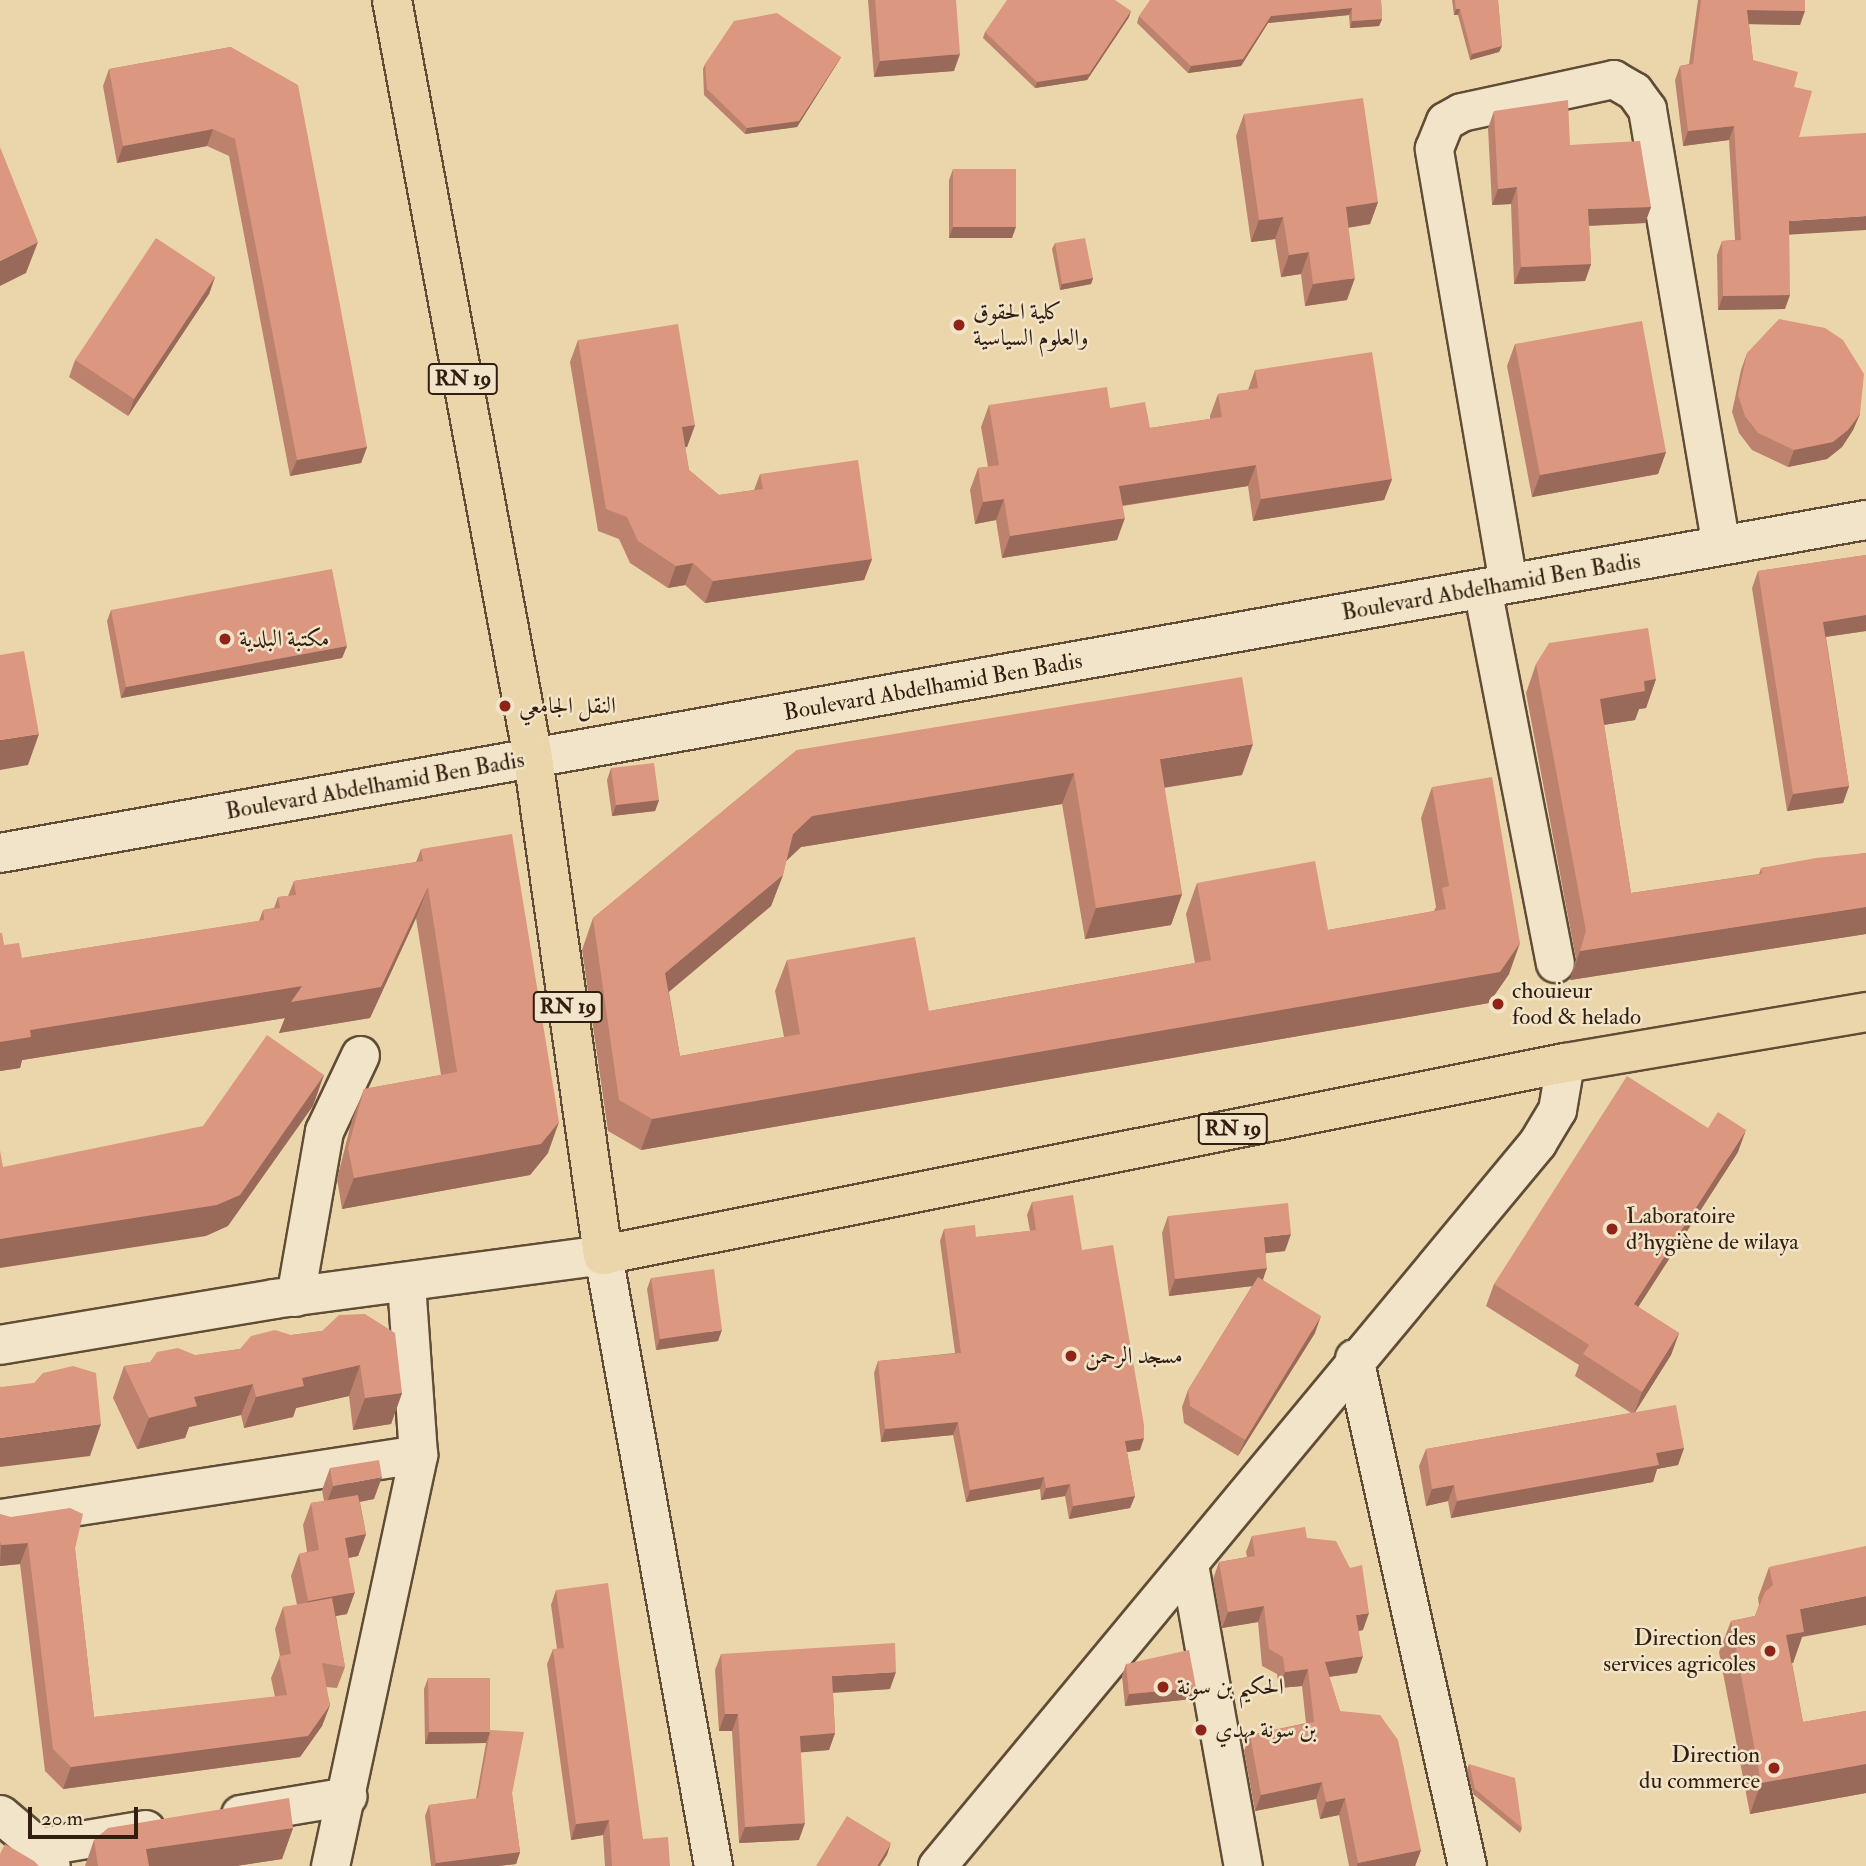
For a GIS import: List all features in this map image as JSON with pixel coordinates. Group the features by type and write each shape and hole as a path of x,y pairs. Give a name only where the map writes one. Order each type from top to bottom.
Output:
{"main road":[{"name":"RN 19","path":"392,0 533,758 603,1255 1565,1063 1866,1012"},
{"name":"Boulevard Abdelhamid Ben Badis","path":"0,853 1866,520"},
{"path":"0,1345 295,1297 603,1255"}],"street":[{"path":"1555,963 1495,586 1434,148 1445,121 1461,112 1613,79 1634,91 1647,109 1721,545"},
{"path":"295,1297 324,1131 360,1055"},
{"path":"937,1866 1189,1564 1354,1358 1537,1143 1557,1110 1565,1063"},
{"path":"603,1255 713,1866"},
{"path":"330,1866 418,1454 406,1283"},
{"path":"1354,1358 1467,1866"},
{"path":"0,1518 418,1454"},
{"path":"1189,1564 1243,1866"},
{"path":"0,1814 45,1856 186,1823 347,1796"}],"building":[{"path":"875,0 956,0 960,54 880,61"},
{"path":"1007,0 1115,0 1131,11 1089,74 1037,82 985,32"},
{"path":"1150,0 1381,0 1382,19 1352,21 1352,8 1271,16 1243,59 1191,66 1139,16"},
{"path":"1455,0 1498,0 1502,46 1472,54"},
{"path":"1701,0 1805,0 1805,11 1747,10 1753,60 1798,72 1794,87 1812,91 1799,137 1866,133 1866,216 1789,221 1790,295 1723,296 1722,241 1741,240 1734,126 1688,131 1680,66 1693,64"},
{"path":"777,13 841,57 799,121 747,128 707,89 705,64 734,21"},
{"path":"231,47 298,85 367,447 297,460 235,139 213,129 123,146 109,69"},
{"path":"1363,98 1378,202 1346,207 1355,278 1313,284 1309,252 1289,255 1283,217 1259,220 1244,114"},
{"path":"1568,100 1570,145 1640,141 1651,207 1588,209 1591,264 1521,267 1517,187 1498,189 1494,111"},
{"path":"0,147 38,242 0,261"},
{"path":"953,169 1016,169 1016,227 953,227"},
{"path":"156,238 215,277 134,399 75,360"},
{"path":"1085,238 1093,278 1062,284 1055,243"},
{"path":"1779,319 1825,328 1843,340 1864,374 1860,414 1848,430 1833,442 1794,450 1758,433 1745,416 1738,395 1747,353"},
{"path":"1642,321 1666,452 1540,475 1515,344"},
{"path":"678,324 695,425 682,427 689,470 719,495 763,489 760,474 858,460 872,559 713,581 693,563 676,566 638,541 627,517 606,509 578,340"},
{"path":"1372,352 1392,479 1261,499 1256,465 1119,486 1125,518 1010,536 1004,499 983,502 978,468 999,465 989,405 1107,387 1110,408 1145,402 1150,428 1222,417 1218,394 1258,388 1255,370"},
{"path":"1866,555 1866,615 1823,622 1849,786 1793,794 1758,571"},
{"name":"مكتبة البلدية","path":"332,569 347,646 126,687 111,610"},
{"path":"1648,628 1656,679 1644,681 1645,691 1600,699 1631,893 1762,874 1761,868 1816,858 1866,853 1866,907 1580,951 1586,931 1536,664 1549,643"},
{"path":"24,651 39,734 0,740 0,655"},
{"path":"1242,677 1253,744 1160,759 1182,894 1096,908 1074,773 812,816 793,834 783,875 665,973 680,1056 800,1034 787,960 915,937 929,1011 1211,960 1197,883 1315,861 1328,930 1446,909 1442,888 1449,886 1432,787 1492,777 1520,943 1500,972 652,1119 619,1100 593,918 797,750"},
{"path":"654,763 659,800 616,805 611,768"},
{"path":"512,834 559,1122 541,1144 354,1178 348,1148 364,1089 457,1072 428,887 381,987 291,1002 302,986 30,1030 31,1037 0,1042 0,933 4,945 19,943 22,958 264,920 263,910 280,908 278,897 296,895 294,881 423,861 421,849"},
{"path":"267,1035 324,1075 240,1195 217,1205 0,1239 0,1150 3,1167 203,1126"},
{"name":"Laboratoire d'hygiène de wilaya","path":"1627,1076 1708,1128 1718,1112 1746,1130 1634,1304 1679,1333 1642,1392 1583,1354 1589,1345 1494,1284"},
{"path":"1073,1195 1082,1250 1113,1245 1144,1425 1144,1438 1125,1441 1135,1496 1073,1506 1070,1484 1046,1488 1044,1477 970,1490 958,1422 885,1429 878,1361 961,1353 944,1229 975,1225 976,1237 1036,1230 1032,1202"},
{"path":"1288,1203 1291,1234 1264,1237 1267,1268 1175,1279 1168,1216"},
{"path":"714,1269 722,1330 660,1339 651,1278"},
{"path":"1258,1277 1321,1316 1245,1440 1190,1406 1188,1390"},
{"path":"365,1314 395,1333 402,1393 365,1398 360,1365 302,1378 304,1386 256,1397 253,1384 194,1397 197,1406 149,1418 124,1366 150,1362 157,1352 178,1348 195,1355 240,1349 251,1336 275,1330 291,1335 322,1331 339,1315"},
{"path":"73,1366 96,1373 101,1424 0,1438 0,1386 34,1383 43,1373"},
{"path":"1676,1405 1684,1448 1656,1453 1659,1465 1457,1501 1454,1485 1432,1489 1426,1449"},
{"path":"379,1460 382,1477 333,1486 330,1468"},
{"path":"358,1495 366,1534 345,1538 355,1592 308,1601 299,1554 319,1550 311,1503"},
{"path":"70,1508 83,1514 75,1549 94,1717 287,1695 279,1656 291,1654 283,1607 332,1598 345,1667 322,1663 330,1705 308,1736 71,1767 53,1749 28,1543 1,1545 0,1541 0,1514 11,1517"},
{"path":"1305,1527 1307,1538 1336,1541 1350,1568 1362,1565 1369,1613 1356,1615 1363,1656 1325,1662 1340,1711 1380,1715 1398,1740 1421,1850 1358,1863 1345,1798 1326,1802 1322,1782 1261,1795 1250,1735 1314,1722 1308,1669 1285,1672 1283,1657 1269,1649 1264,1606 1228,1612 1219,1562 1255,1556 1252,1536"},
{"path":"1866,1546 1866,1596 1800,1609 1804,1632 1786,1635 1803,1722 1866,1711 1866,1764 1761,1783 1731,1621 1755,1616 1765,1592 1773,1585 1769,1567"},
{"path":"608,1583 643,1839 668,1837 670,1866 612,1866 609,1820 576,1824 553,1649 564,1648 556,1590"},
{"path":"895,1643 896,1672 832,1676 835,1733 800,1736 805,1823 745,1827 738,1714 725,1714 721,1654"},
{"path":"1189,1650 1196,1688 1129,1694 1126,1664"},
{"path":"428,1678 490,1678 490,1730 524,1732 512,1794 520,1852 436,1863 429,1805 478,1798 490,1732 429,1732"},
{"path":"1469,1764 1515,1778 1522,1828 1475,1789"},
{"path":"289,1798 293,1828 146,1849 149,1866 98,1866 94,1840 108,1828"},
{"path":"847,1816 891,1843 877,1866 816,1866"},
{"path":"5,1844 39,1866 0,1866 0,1854"}],"place":[{"name":"كلية الحقوق والعلوم السياسية","path":"959,325"},
{"name":"مكتبة البلدية","path":"225,639"},
{"name":"النقل الجامعي","path":"505,706"},
{"name":"chouieur food & helado","path":"1498,1004"},
{"name":"Laboratoire d'hygiène de wilaya","path":"1612,1229"},
{"name":"مسجد الرحمن","path":"1071,1356"},
{"name":"Direction des services agricoles","path":"1770,1651"},
{"name":"الحكيم بن سونة","path":"1163,1687"},
{"name":"بن سونة مهدي","path":"1201,1730"},
{"name":"Direction du commerce","path":"1774,1768"}]}
